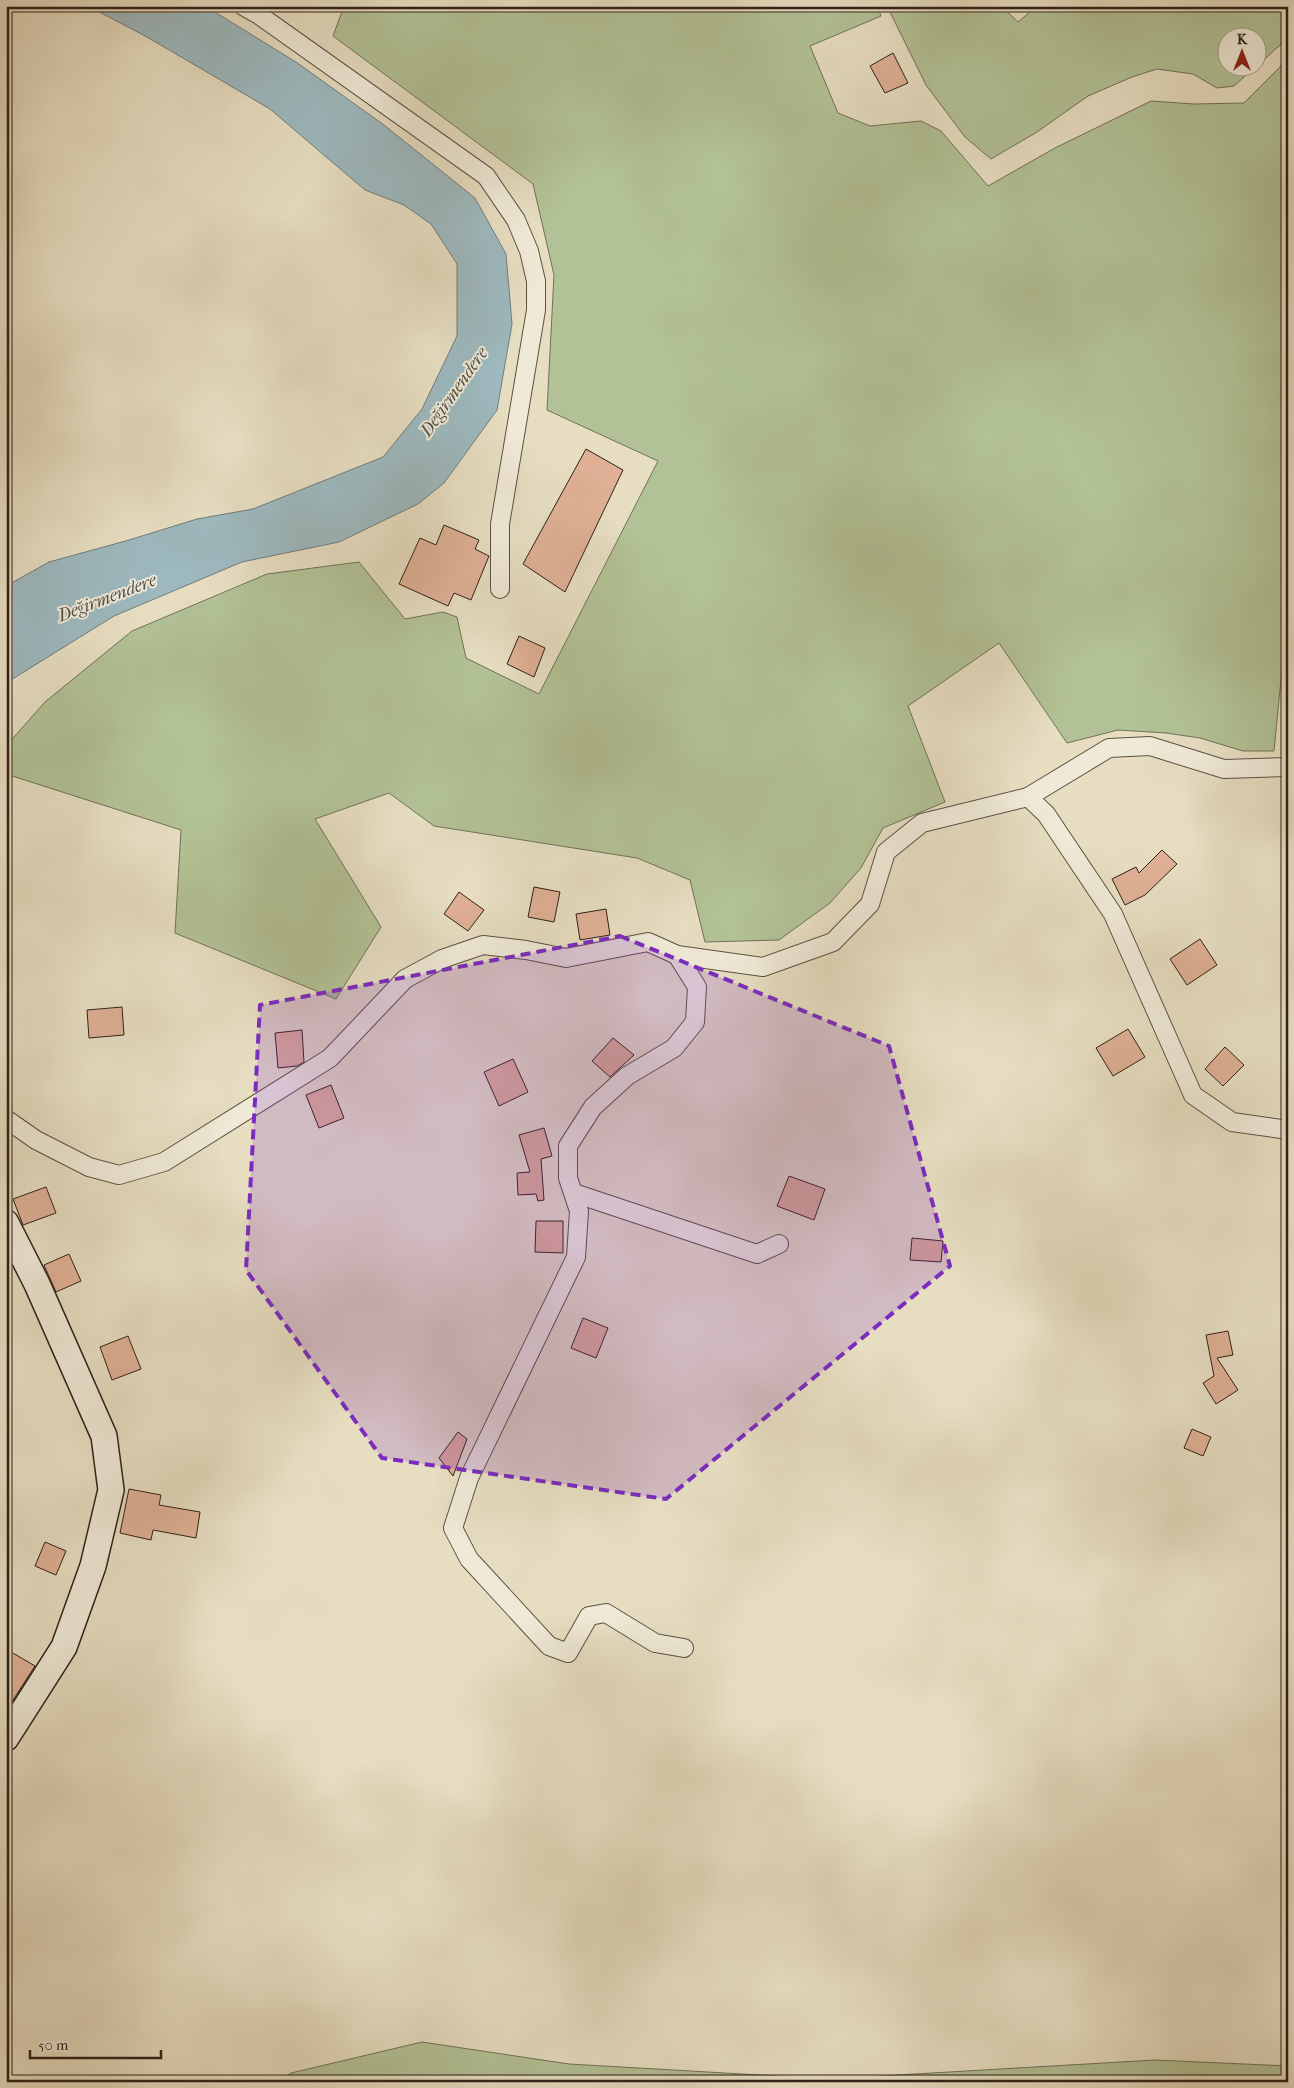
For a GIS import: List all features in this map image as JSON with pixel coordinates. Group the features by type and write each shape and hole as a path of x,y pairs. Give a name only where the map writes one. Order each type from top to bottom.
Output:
{"street":[{"path":"243,6 259,15 486,176 516,220 530,251 536,281 536,310 500,524 500,589"},
{"path":"6,1119 36,1140 89,1167 118,1175 164,1162 330,1058 405,979 442,959 483,945 526,950 566,958 648,942 677,955 762,967 833,942 870,904 886,852 922,823 1028,797 1109,748 1150,746 1224,769 1288,767"},
{"path":"1028,797 1046,814 1113,914 1193,1095 1232,1122 1288,1130"},
{"path":"677,955 697,987 695,1022 674,1048 627,1076 593,1108 568,1146 568,1178 579,1211 576,1257 469,1478 453,1528 469,1560 549,1646 568,1653 589,1616 606,1613 655,1643 684,1648"},
{"path":"574,1193 757,1254 778,1244"},
{"path":"6,1223 37,1284 104,1436 112,1490 94,1566 64,1647 6,1738"}],"highlighted area":[{"path":"620,936 889,1046 950,1266 666,1499 382,1458 246,1270 260,1005"}],"green space":[{"path":"344,6 877,6 881,16 810,46 838,113 870,126 921,121 941,131 988,186 1055,148 1151,101 1194,104 1244,103 1288,59 1288,659 1283,659 1274,751 1243,751 1200,738 1166,733 1118,730 1067,743 999,643 908,706 945,802 883,828 861,868 830,903 779,940 705,942 690,880 637,858 434,826 389,793 315,819 381,927 336,999 175,933 181,830 6,774 6,746 45,702 132,631 267,574 359,562 405,619 443,612 457,617 466,658 539,694 658,461 547,410 554,275 533,184 333,36"},
{"path":"887,6 1001,6 1018,22 1037,6 1288,6 1288,38 1266,58 1266,28 1216,28 1216,78 1243,78 1234,86 1217,88 1193,74 1157,69 1132,77 1088,96 1037,132 991,159 965,137 926,85"},
{"path":"422,2042 569,2064 829,2079 1155,2060 1288,2066 1288,2082 279,2082 291,2073"}],"water":[{"name":"Değirmendere","path":"88,6 205,6 296,62 384,125 475,198 506,254 512,324 497,410 444,483 418,504 339,542 242,562 114,616 6,683 6,586 49,562 197,519 253,509 383,457 422,409 457,336 457,264 431,224 404,205 365,190 270,109 147,37"}],"building":[{"path":"893,53 908,83 885,93 870,66"},
{"path":"586,449 623,470 565,592 523,564"},
{"path":"444,525 479,540 475,549 489,556 471,600 454,593 448,606 399,584 420,538 436,545"},
{"path":"519,636 545,648 534,677 507,664"},
{"path":"1162,850 1177,864 1145,895 1125,905 1112,879 1136,867 1139,873"},
{"path":"534,887 560,892 554,922 528,917"},
{"path":"459,892 484,910 468,931 444,914"},
{"path":"606,909 610,935 580,940 576,914"},
{"path":"1200,939 1217,965 1187,985 1170,959"},
{"path":"122,1007 124,1035 89,1038 87,1010"},
{"path":"1128,1029 1145,1057 1113,1076 1096,1048"},
{"path":"302,1030 304,1062 297,1066 278,1068 275,1033"},
{"path":"613,1038 634,1055 610,1077 592,1061"},
{"path":"1225,1047 1244,1065 1223,1086 1205,1069"},
{"path":"513,1059 528,1092 499,1106 484,1072"},
{"path":"331,1085 344,1118 319,1128 306,1095"},
{"path":"544,1128 552,1156 541,1159 544,1200 538,1201 536,1194 518,1195 517,1173 530,1172 519,1135"},
{"path":"789,1176 825,1189 814,1220 777,1206"},
{"path":"46,1187 56,1213 23,1225 13,1199"},
{"path":"536,1221 563,1221 563,1253 535,1252"},
{"path":"912,1238 943,1241 941,1262 910,1260"},
{"path":"69,1254 81,1281 56,1292 44,1265"},
{"path":"583,1318 608,1328 596,1358 571,1348"},
{"path":"1228,1331 1233,1355 1217,1358 1238,1390 1216,1404 1203,1383 1214,1376 1206,1335"},
{"path":"128,1336 141,1369 112,1380 100,1347"},
{"path":"1192,1429 1211,1437 1203,1456 1184,1448"},
{"path":"458,1432 467,1439 453,1476 439,1458"},
{"path":"129,1489 161,1495 159,1505 200,1512 196,1538 153,1530 151,1540 120,1533"},
{"path":"45,1542 66,1551 56,1575 35,1566"},
{"path":"6,1649 35,1666 6,1711"}]}
